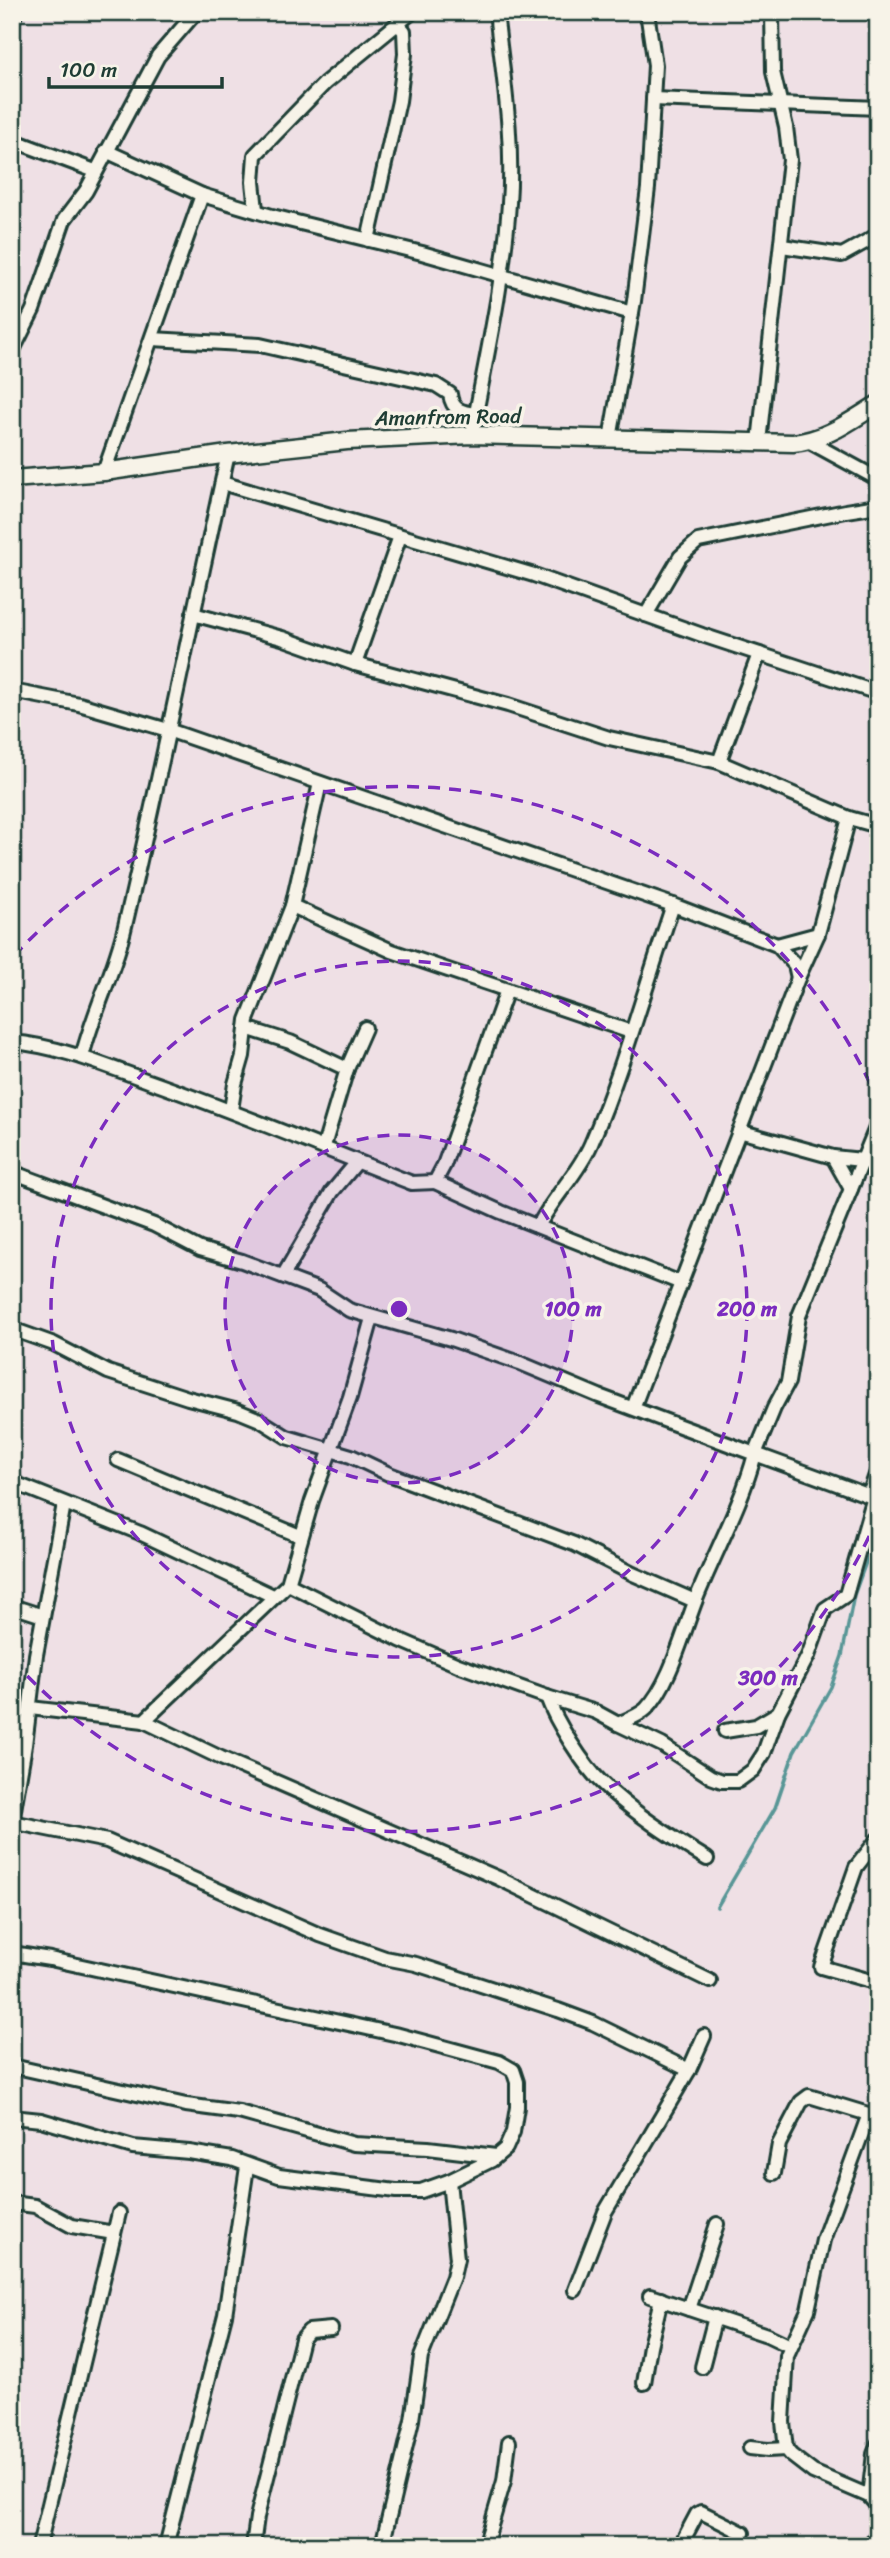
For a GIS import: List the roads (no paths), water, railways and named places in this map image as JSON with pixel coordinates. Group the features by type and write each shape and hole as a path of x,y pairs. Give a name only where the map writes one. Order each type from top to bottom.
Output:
{"street":[{"path":"12,21 16,12"},
{"path":"12,352 33,310 64,220 86,191 158,56 196,12"},
{"path":"256,210 253,182 255,155 325,83 412,12"},
{"path":"472,435 501,276 509,203 510,150 496,12"},
{"path":"610,439 632,313 648,188 655,65 647,12"},
{"path":"760,442 790,160 786,127 773,72 772,12"},
{"path":"368,240 398,100 405,54 404,31 397,23"},
{"path":"653,99 878,108"},
{"path":"12,140 95,171"},
{"path":"106,151 202,195 632,313"},
{"path":"104,472 202,195"},
{"path":"782,246 842,255 878,235"},
{"path":"152,340 260,345 436,385 450,394 451,404 459,411 476,414"},
{"name":"Amanfrom Road","path":"12,480 104,472 228,454 347,441 472,435 810,442 829,434 878,404"},
{"path":"810,442 878,479"},
{"path":"82,1056 125,928 228,454"},
{"path":"222,483 534,575 878,693"},
{"path":"646,615 680,556 698,541 878,506"},
{"path":"355,664 400,536"},
{"path":"193,614 282,638 355,664 508,705 609,738 719,762 849,818 878,826"},
{"path":"719,762 759,654"},
{"path":"12,691 79,704 168,730 673,905 777,945 794,965 798,978"},
{"path":"232,1110 247,1020 292,906 320,783"},
{"path":"633,1408 817,934 849,818"},
{"path":"539,1226 589,1148 609,1100 673,905"},
{"path":"292,906 392,951 631,1032"},
{"path":"777,945 817,934"},
{"path":"435,1182 444,1165 507,990"},
{"path":"246,1028 274,1036 347,1069"},
{"path":"324,1146 347,1069 365,1028"},
{"path":"12,1042 28,1043 82,1056 232,1110 412,1183 435,1182 501,1212 681,1283"},
{"path":"618,1724 646,1709 668,1673 695,1601 729,1530 755,1454 788,1382 799,1316 878,1123"},
{"path":"739,1131 833,1157 862,1160 878,1166"},
{"path":"833,1157 851,1189"},
{"path":"283,1276 332,1192 357,1161"},
{"path":"12,1172 155,1226 200,1250 319,1290 349,1310 451,1339 520,1363 873,1497"},
{"path":"144,1721 288,1584 300,1536 329,1449 350,1397 372,1318"},
{"path":"12,1329 54,1344 108,1372 238,1411 304,1444 329,1449 574,1544 624,1570 695,1601"},
{"path":"118,1460 300,1536"},
{"path":"288,1584 421,1649 547,1697 596,1712 662,1745 722,1782 738,1781 753,1770 764,1753 778,1713 808,1656 825,1609 846,1595 878,1469"},
{"path":"12,1482 161,1542 273,1596"},
{"path":"64,1504 43,1616 12,1822 107,1841 320,1935 385,1958 416,1964 558,2010 593,2023 689,2070"},
{"path":"12,1606 43,1616"},
{"path":"547,1697 551,1709 585,1764 602,1783 680,1843 707,1858"},
{"path":"30,1708 144,1721 222,1758 498,1878 710,1980"},
{"path":"726,1731 756,1726 778,1713"},
{"path":"12,1740 25,1745"},
{"path":"876,1843 856,1867 821,1967 878,1983"},
{"path":"12,1953 399,2035 499,2062 513,2070 517,2082 517,2107 506,2148 496,2157 449,2181 421,2191 396,2191 279,2176 247,2167 232,2159 195,2152 133,2147 52,2123 12,2117"},
{"path":"575,2290 609,2205 689,2070 704,2036"},
{"path":"12,2066 191,2106 239,2112 354,2144 428,2148 496,2157"},
{"path":"774,2173 779,2144 805,2098 810,2096 873,2116 823,2240 808,2310 790,2346 783,2391 786,2449"},
{"path":"166,2546 225,2315 247,2167"},
{"path":"382,2546 412,2420 421,2357 453,2277 457,2259 449,2181"},
{"path":"12,2203 35,2206 72,2226 114,2234"},
{"path":"39,2546 119,2213"},
{"path":"689,2309 717,2224"},
{"path":"644,2384 656,2298 767,2335 790,2346"},
{"path":"702,2367 715,2318"},
{"path":"253,2546 257,2517 302,2339 309,2331 331,2329"},
{"path":"485,2546 504,2481 509,2442"},
{"path":"869,2496 874,2454 878,2444"},
{"path":"750,2448 786,2449 813,2472 869,2496 878,2507"},
{"path":"680,2546 697,2514 701,2512 743,2533"},
{"path":"869,2546 878,2533"}],"waterway":[{"path":"717,1907 775,1808 794,1752 831,1687 842,1656 854,1595 878,1529"}]}
